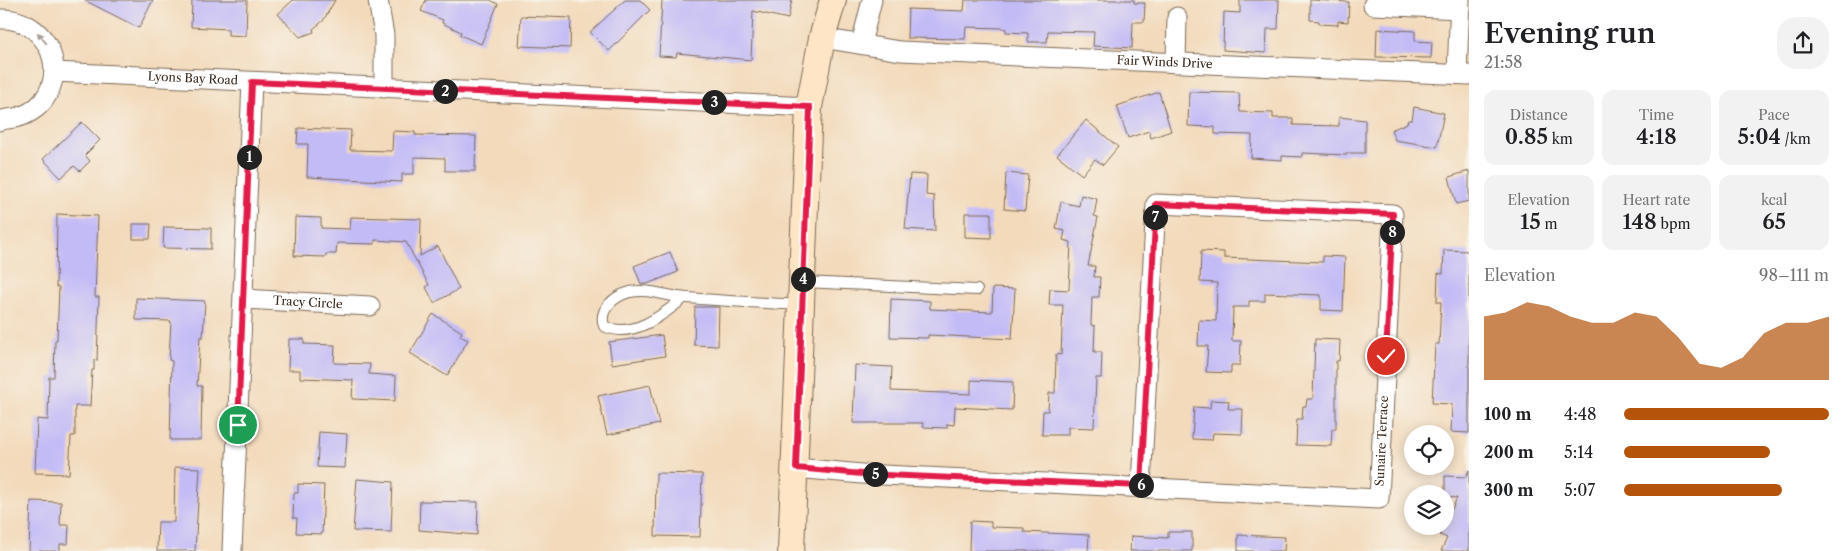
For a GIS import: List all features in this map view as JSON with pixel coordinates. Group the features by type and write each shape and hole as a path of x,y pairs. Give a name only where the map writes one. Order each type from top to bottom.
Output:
{"street":[{"path":"378,0 384,35 384,88"},
{"path":"791,551 810,107 822,38 833,0"},
{"path":"861,44 872,0"},
{"path":"1374,5 1460,5 1463,75"},
{"path":"1176,63 1177,17"},
{"path":"0,20 9,19 24,23 36,31 46,42 52,56 54,72 51,88 43,101 31,112 16,118 0,120"},
{"name":"Fair Winds Drive","path":"822,38 900,51 1463,75"},
{"name":"Lyons Bay Road","path":"54,72 810,107"},
{"path":"232,551 252,82"},
{"name":"Sunaire Terrace","path":"796,468 862,474 1380,499 1393,214 1156,204 1141,486"},
{"name":"Tracy Circle","path":"244,299 370,306"}],"lane":[{"path":"684,298 658,319 636,327 609,329 604,326 602,320 607,306 620,295 644,291 684,298 977,290"}],"building":[{"path":"84,0 153,0 139,28"},
{"path":"192,0 247,0 246,36 228,35 228,29 191,27"},
{"path":"293,0 335,0 323,21 313,29 314,32 300,37 278,14"},
{"path":"426,0 490,0 498,4 481,44 460,35 461,32 442,23 443,20 421,11"},
{"path":"625,0 640,0 650,10 609,51 590,32"},
{"path":"662,0 792,0 788,19 753,11 751,60 677,53 676,57 659,56"},
{"path":"965,0 1134,0 1134,3 1145,3 1144,22 1133,22 1132,48 1093,46 1094,32 1048,31 1047,42 1028,42 1028,33 1006,32 1006,29 1003,28 966,27 965,39 907,38 908,9 964,11"},
{"path":"1240,0 1279,0 1278,29 1267,29 1266,53 1223,50 1224,12 1240,13"},
{"path":"1310,0 1349,2 1348,22 1338,21 1338,25 1319,24 1319,21 1310,20"},
{"path":"521,16 571,18 570,48 519,46"},
{"path":"1377,29 1415,31 1415,41 1432,42 1431,58 1376,57"},
{"path":"1159,92 1171,131 1151,138 1149,131 1128,138 1117,106"},
{"path":"1189,92 1239,93 1240,112 1273,113 1273,118 1293,118 1293,125 1339,126 1339,117 1365,120 1365,153 1347,153 1347,155 1302,153 1302,157 1282,156 1282,160 1251,158 1252,135 1215,134 1215,127 1188,126"},
{"path":"1414,107 1444,113 1437,147 1395,140 1391,130 1407,123 1408,120 1412,120"},
{"path":"1086,120 1118,147 1103,165 1095,159 1082,175 1057,155"},
{"path":"82,122 100,140 85,155 90,161 80,171 74,166 61,178 43,159"},
{"path":"298,128 351,130 350,150 392,151 393,131 415,132 415,135 476,136 475,171 445,171 445,158 414,157 414,174 402,174 402,182 307,177 308,144 297,144"},
{"path":"1469,171 1469,201 1456,204 1449,177"},
{"path":"1006,173 1028,175 1025,211 1004,209"},
{"path":"910,174 927,175 926,195 934,196 935,231 905,229"},
{"path":"1081,195 1097,199 1094,216 1098,217 1088,266 1095,266 1094,277 1100,277 1099,297 1092,297 1091,325 1095,326 1094,352 1102,352 1101,378 1096,378 1094,428 1068,427 1068,435 1042,435 1043,411 1048,411 1049,393 1055,393 1056,354 1061,355 1063,305 1049,305 1050,289 1069,290 1071,242 1063,240 1065,231 1056,229 1061,202 1079,206"},
{"path":"965,213 991,213 991,238 965,237"},
{"path":"57,214 98,216 95,297 99,297 97,361 94,360 94,370 92,370 90,406 75,406 75,436 71,436 69,474 35,473 37,419 48,420 49,377 54,377 59,287 56,287"},
{"path":"295,217 321,218 321,228 350,229 351,217 421,219 420,256 438,246 459,289 434,303 426,287 429,285 406,242 375,240 375,244 337,243 336,254 326,254 326,257 294,256"},
{"path":"133,224 151,224 150,239 133,239"},
{"path":"164,227 211,228 211,249 163,248"},
{"path":"1444,250 1469,251 1469,433 1454,432 1454,425 1451,425 1452,404 1432,403 1435,344 1439,344 1441,302 1437,302 1438,273 1443,274"},
{"path":"1201,251 1224,252 1224,258 1323,262 1323,256 1345,257 1343,311 1321,310 1321,295 1265,293 1265,301 1249,301 1249,307 1233,307 1232,341 1241,341 1240,365 1231,365 1231,373 1206,372 1208,346 1198,346 1199,320 1216,321 1217,283 1200,282"},
{"path":"670,252 678,272 647,284 641,284 634,266"},
{"path":"993,288 1015,289 1012,339 928,335 928,338 890,337 891,299 930,301 930,309 992,312"},
{"path":"136,298 205,301 203,337 200,337 197,386 202,386 201,440 170,440 172,361 169,360 171,321 136,320"},
{"path":"695,307 719,307 718,346 694,345"},
{"path":"433,314 462,332 460,336 468,340 447,376 410,353"},
{"path":"662,335 665,356 612,364 609,342"},
{"path":"289,339 304,339 304,344 335,345 334,363 370,364 369,374 396,376 395,401 352,399 353,380 300,378 300,370 288,370"},
{"path":"1315,339 1340,340 1339,361 1336,361 1336,429 1332,429 1331,446 1296,445 1297,419 1302,419 1303,406 1306,406 1307,399 1313,399"},
{"path":"855,365 892,367 891,391 971,394 971,380 1013,382 1012,410 955,407 954,425 947,424 947,428 923,427 923,423 853,423"},
{"path":"650,385 659,424 607,435 598,396"},
{"path":"1211,400 1229,401 1228,409 1243,409 1242,434 1213,433 1212,440 1192,439 1194,407 1210,408"},
{"path":"319,432 347,434 345,468 317,467"},
{"path":"175,467 200,468 195,551 157,551 158,522 174,522"},
{"path":"1469,470 1469,551 1441,551 1447,538 1440,535 1454,535 1454,505 1457,498 1454,498 1454,485 1445,485 1445,476 1466,477"},
{"path":"656,473 702,474 700,537 655,536"},
{"path":"357,479 393,482 391,532 353,531"},
{"path":"298,484 324,485 322,534 296,533 297,518 293,518 294,493 298,493"},
{"path":"31,501 61,502 60,525 69,525 68,544 60,544 60,551 29,551"},
{"path":"420,501 478,502 477,535 419,530"},
{"path":"970,521 991,522 991,527 1024,528 1024,532 1089,535 1088,551 969,551"},
{"path":"1168,532 1192,532 1192,551 1130,551 1131,536 1168,538"},
{"path":"1238,535 1285,537 1284,551 1238,551"}],"route":[{"path":"238,425 252,82 810,107 796,468 862,474 1141,486 1156,204 1393,214 1386,356"}]}
